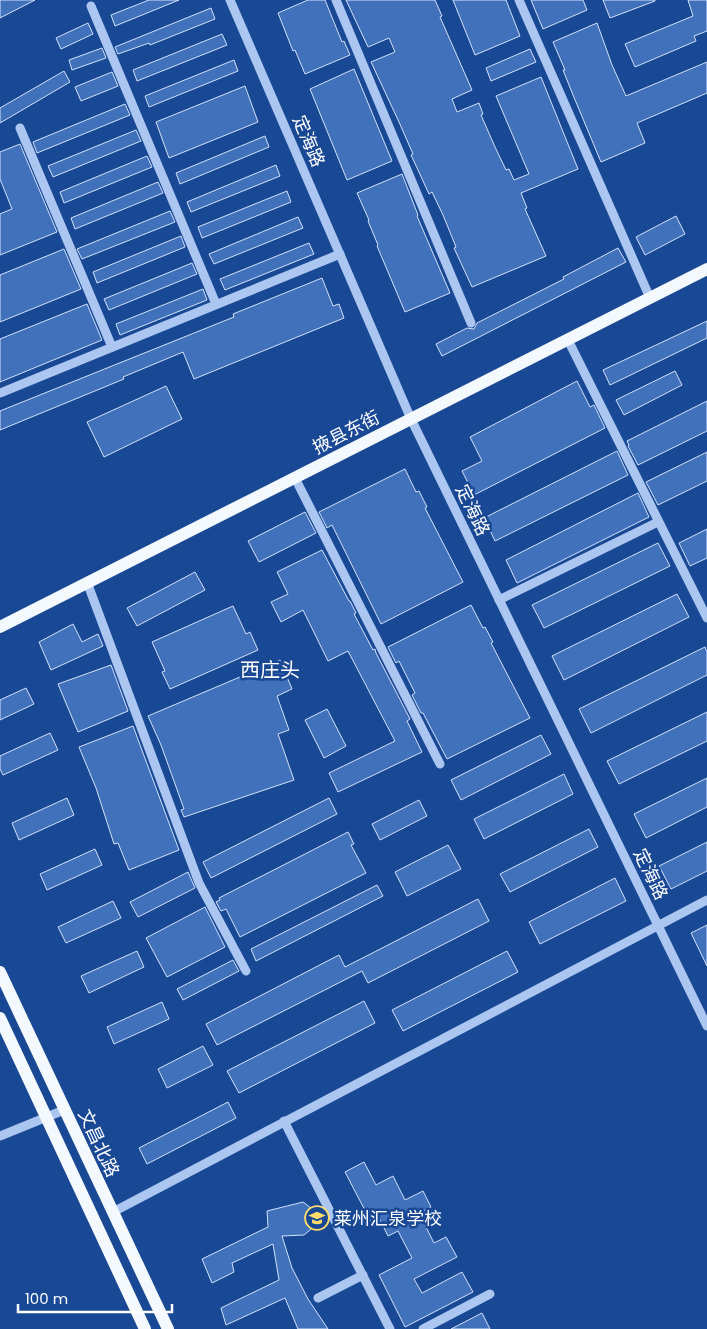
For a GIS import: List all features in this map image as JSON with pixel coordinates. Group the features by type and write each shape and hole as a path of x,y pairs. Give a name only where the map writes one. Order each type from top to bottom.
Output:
{"main road":[{"name":"掖县东街","path":"0,627 707,269"},
{"name":"文昌北路","path":"0,972 168,1329"},
{"name":"文昌北路","path":"0,1018 145,1329"}],"street":[{"name":"定海路","path":"230,0 411,419 707,1026"},
{"path":"336,0 471,323"},
{"path":"519,0 650,298"},
{"path":"90,6 216,304"},
{"path":"20,128 112,347"},
{"path":"0,392 340,254"},
{"path":"568,340 707,618"},
{"path":"295,478 440,764"},
{"path":"499,600 658,522"},
{"path":"88,582 199,883 246,971"},
{"path":"112,1212 707,900"},
{"path":"0,1136 64,1110"},
{"path":"284,1121 390,1329"},
{"path":"318,1298 363,1275"},
{"path":"423,1329 490,1294"}],"building":[{"path":"0,0 35,0 0,18"},
{"path":"149,0 179,0 115,26 111,15"},
{"path":"308,0 325,0 342,42 344,41 350,55 305,74 295,50 293,51 278,13"},
{"path":"346,0 435,0 442,16 440,17 472,90 452,99 457,112 479,103 483,114 481,115 495,147 506,170 509,169 514,180 529,174 496,96 541,77 578,169 521,193 527,208 525,209 546,256 472,287 454,248 456,247 443,215 432,192 429,194 371,62 395,52 389,38 368,47"},
{"path":"453,0 506,0 520,36 475,55"},
{"path":"531,0 583,0 587,10 543,29"},
{"path":"603,0 655,0 655,1 610,18"},
{"path":"688,0 707,0 707,31 694,36 696,41 635,67 625,44 693,16"},
{"path":"211,8 215,19 150,45 149,43 118,54 115,47"},
{"path":"88,23 93,34 61,49 56,38"},
{"path":"597,23 612,65 626,96 707,62 707,93 637,123 645,143 601,162 553,42"},
{"path":"222,34 227,45 137,81 133,70"},
{"path":"102,48 106,58 72,70 69,60"},
{"path":"530,49 536,62 491,81 486,68"},
{"path":"234,60 238,71 149,107 145,96"},
{"path":"354,69 392,161 347,180 310,89"},
{"path":"64,71 70,82 0,123 0,108"},
{"path":"112,72 118,86 81,101 75,87"},
{"path":"245,86 258,122 169,158 156,122"},
{"path":"125,104 130,115 37,153 33,142"},
{"path":"136,130 141,141 53,177 48,166"},
{"path":"265,136 269,147 180,184 176,173"},
{"path":"20,144 57,232 0,255 0,214 12,209 0,179 0,152"},
{"path":"147,156 152,167 64,203 60,192"},
{"path":"276,165 280,176 191,212 187,202"},
{"path":"402,174 417,216 450,293 405,312 357,193"},
{"path":"158,182 163,193 75,229 71,218"},
{"path":"287,191 291,202 202,238 198,227"},
{"path":"170,211 175,222 82,259 77,249"},
{"path":"676,216 685,234 645,255 636,237"},
{"path":"298,217 303,228 214,264 209,254"},
{"path":"181,236 185,247 97,283 93,272"},
{"path":"309,243 314,254 225,290 220,279"},
{"path":"618,248 626,262 442,356 436,344 467,328 474,329 477,323 564,279 563,277"},
{"path":"64,249 81,289 0,322 0,275"},
{"path":"192,263 197,274 109,310 104,299"},
{"path":"322,278 333,306 339,304 344,318 194,379 183,352 123,377 124,379 0,430 0,411 234,317 233,314"},
{"path":"203,289 207,300 120,335 116,324"},
{"path":"87,304 102,340 0,382 0,339"},
{"path":"707,321 707,338 610,385 603,370"},
{"path":"675,371 682,385 624,415 616,400"},
{"path":"577,381 590,407 594,405 605,428 474,495 462,471 482,461 470,437"},
{"path":"166,386 182,419 104,457 87,422"},
{"path":"707,401 707,431 638,465 627,441"},
{"path":"617,451 628,475 495,541 484,518"},
{"path":"707,452 707,481 658,505 646,482"},
{"path":"405,469 416,492 419,491 427,507 425,508 463,582 381,624 332,525 327,528 319,512"},
{"path":"638,493 649,517 517,583 506,560"},
{"path":"305,512 316,533 259,562 248,541"},
{"path":"707,529 707,558 690,566 679,543"},
{"path":"658,543 670,566 544,628 532,605"},
{"path":"322,550 410,719 407,721 422,752 338,792 329,773 395,741 348,651 328,661 303,610 281,622 271,602 288,594 277,572"},
{"path":"195,572 205,590 137,626 127,608"},
{"path":"677,594 689,617 564,680 552,656"},
{"path":"471,605 493,642 491,643 530,718 447,759 412,695 415,693 399,661 396,663 388,647"},
{"path":"233,606 246,634 250,632 258,650 170,689 162,672 165,671 152,642"},
{"path":"73,624 82,642 98,634 103,646 51,670 39,642"},
{"path":"705,647 707,652 707,675 591,733 579,709"},
{"path":"280,660 292,689 277,696 289,730 278,734 294,780 184,817 181,810 184,809 161,745 148,716"},
{"path":"111,665 128,711 78,732 58,684"},
{"path":"26,688 34,704 0,720 0,700"},
{"path":"327,709 346,746 324,758 305,720"},
{"path":"707,712 707,741 619,784 607,761"},
{"path":"133,726 179,850 129,870 118,843 114,844 96,788 79,747"},
{"path":"50,733 58,750 3,775 0,769 0,756"},
{"path":"541,735 551,754 461,800 451,780"},
{"path":"564,774 573,794 484,839 474,819"},
{"path":"707,778 707,807 646,838 634,814"},
{"path":"67,798 74,815 19,840 12,823"},
{"path":"329,798 337,814 211,878 203,862"},
{"path":"419,800 427,816 380,840 372,824"},
{"path":"589,829 598,847 510,892 500,874"},
{"path":"348,832 354,844 351,845 366,873 240,937 226,909 221,911 216,902 220,900 219,898"},
{"path":"707,842 707,871 671,889 659,866"},
{"path":"448,845 461,869 407,896 395,872"},
{"path":"95,849 102,865 47,890 40,874"},
{"path":"188,872 195,888 138,917 130,902"},
{"path":"615,878 626,901 540,944 529,922"},
{"path":"377,885 383,896 256,961 251,949"},
{"path":"478,899 489,921 368,983 362,971 217,1045 206,1024 339,955 345,967"},
{"path":"113,901 121,918 66,943 58,927"},
{"path":"205,907 225,947 167,977 146,938"},
{"path":"707,925 707,966 691,933"},
{"path":"137,951 144,967 89,993 81,976"},
{"path":"507,951 518,972 403,1031 392,1010"},
{"path":"233,960 239,971 183,1000 177,989"},
{"path":"364,1001 375,1023 239,1093 227,1071"},
{"path":"162,1002 169,1019 114,1044 107,1027"},
{"path":"203,1046 213,1065 167,1088 158,1069"},
{"path":"228,1102 236,1118 147,1164 139,1148"},
{"path":"364,1162 376,1185 393,1176 405,1200 423,1191 431,1207 419,1213 434,1243 446,1237 457,1257 414,1279 422,1293 462,1272 473,1292 405,1327 379,1275 412,1258 398,1231 388,1236 379,1218 371,1222 345,1172"},
{"path":"303,1202 315,1211 316,1225 304,1235 282,1236 292,1268 308,1299 328,1329 298,1329 285,1298 226,1325 221,1308 279,1280 273,1244 232,1263 234,1272 212,1283 202,1259 268,1227 267,1211"},
{"path":"482,1313 490,1329 451,1329"}],"place":[{"name":"莱州汇泉学校","path":"317,1218"}],"district":[{"name":"西庄头","path":"270,670"}]}
